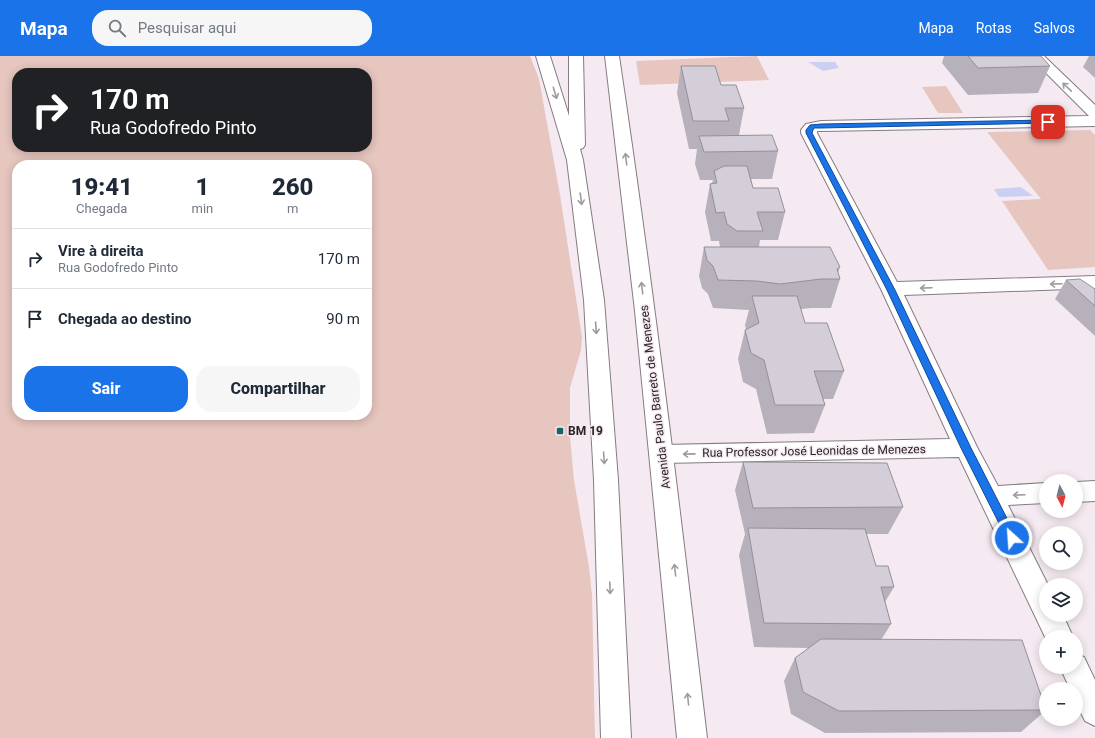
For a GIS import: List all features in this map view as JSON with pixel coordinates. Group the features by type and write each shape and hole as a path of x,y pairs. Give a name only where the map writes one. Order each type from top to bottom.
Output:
{"main road":[{"path":"543,56 576,160 594,300 606,480 616,738"},
{"name":"Avenida Paulo Barreto de Menezes","path":"612,56 625,148 662,454 692,738"},
{"path":"1036,56 1095,114"},
{"path":"574,59 578,136 576,160"},
{"path":"1039,595 966,448 891,290 809,133 809,130 812,126 1095,121"},
{"path":"891,290 1095,282"},
{"name":"Rua Professor José Leonidas de Menezes","path":"662,454 966,448"},
{"path":"1083,492 1095,491"},
{"path":"991,496 1039,494"},
{"path":"1077,674 1095,711"}],"shaded area":[{"path":"0,56 530,56 539,79 560,195 582,337 581,350 570,388 570,436 574,480 589,567 592,595 595,738 0,738"},
{"path":"757,56 769,80 640,85 636,61"},
{"path":"946,86 963,113 938,113 922,87"},
{"path":"1090,130 1095,135 1095,267 1048,270 1002,201 1041,199 987,132"}],"water":[{"path":"808,62 835,62 839,68 823,71"},
{"path":"1021,187 1033,196 999,197 994,189"}],"building":[{"path":"968,56 1041,56 1050,66 978,68"},
{"path":"681,66 715,66 721,85 736,85 744,108 725,108 729,121 693,121"},
{"path":"772,135 778,151 704,152 699,136"},
{"path":"724,166 747,166 753,188 778,188 785,212 757,212 763,231 737,231 727,224 724,212 716,213 710,184 717,183 714,171"},
{"path":"704,247 830,247 840,267 837,269 840,279 821,279 780,284 757,281 718,280 713,266 707,260"},
{"path":"1080,279 1095,289 1095,306 1066,280"},
{"path":"752,296 797,296 805,323 827,323 844,371 814,371 825,405 775,405 764,360 751,353 745,330 759,323"},
{"path":"743,462 887,463 903,507 753,508"},
{"path":"748,528 865,529 876,566 888,566 894,587 881,587 891,624 764,623"},
{"path":"821,639 1022,640 1039,690 1039,710 839,711 803,692 795,658"}],"place":[{"name":"BM 19","path":"560,431"}],"route":[{"path":"1012,538 966,448 891,290 809,133 809,130 812,126 1048,122"}]}
